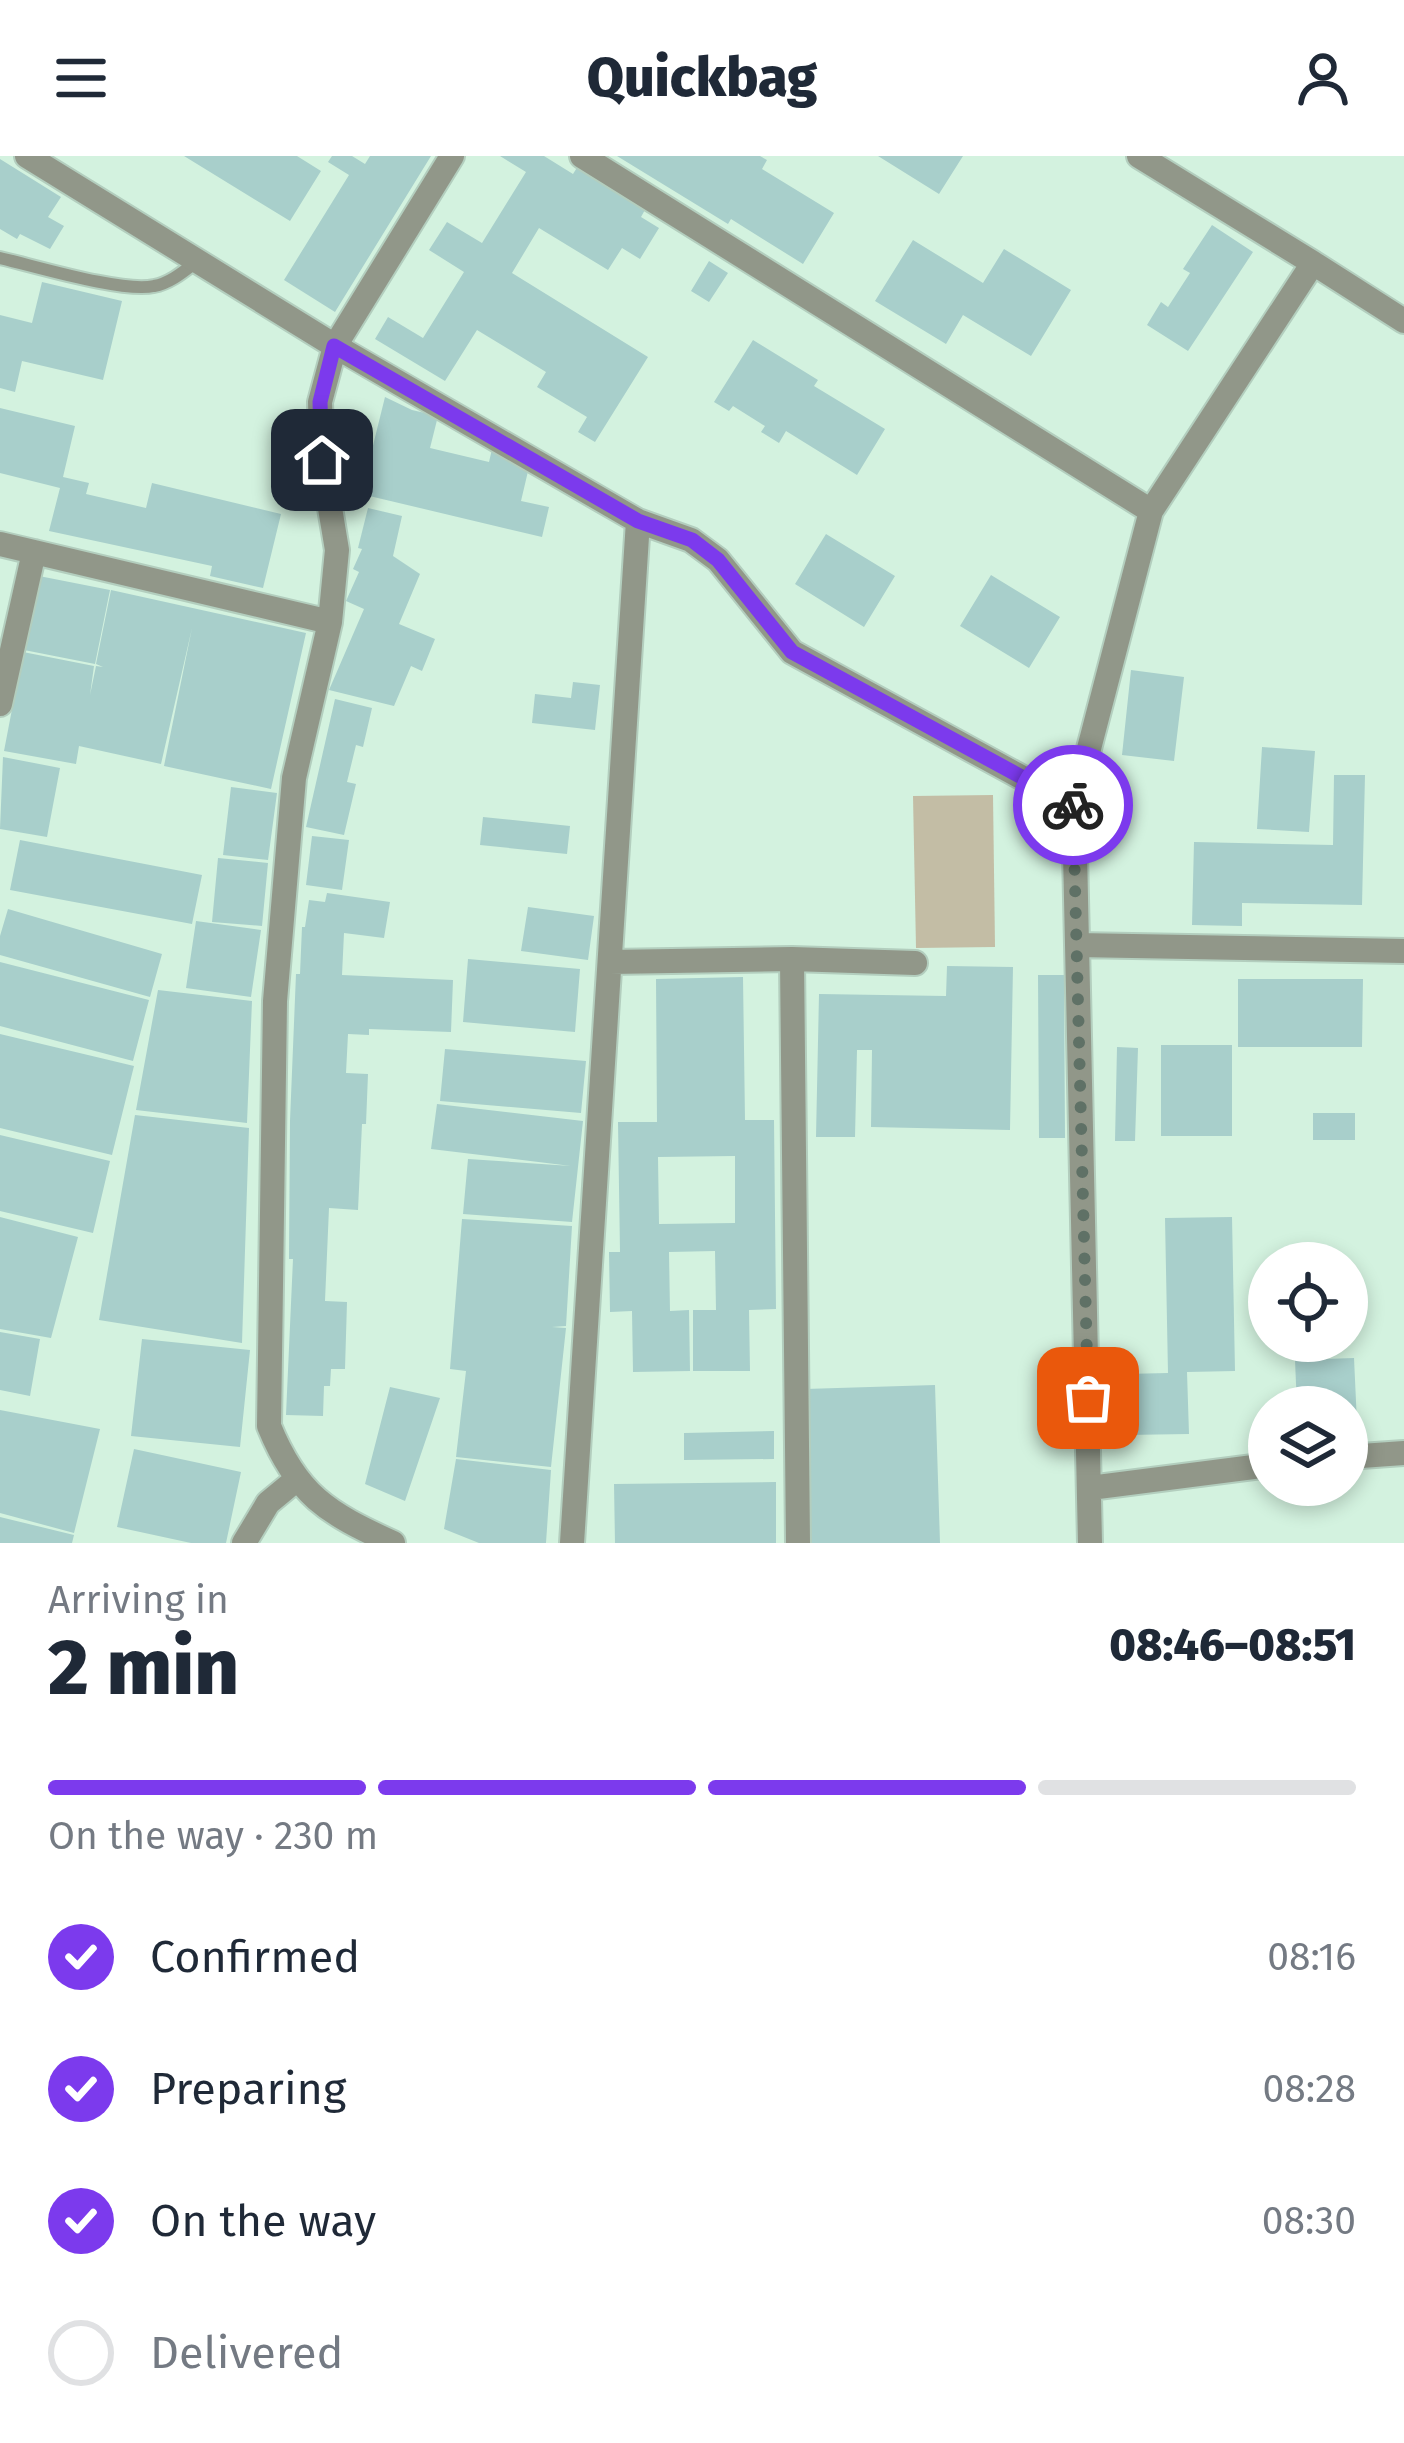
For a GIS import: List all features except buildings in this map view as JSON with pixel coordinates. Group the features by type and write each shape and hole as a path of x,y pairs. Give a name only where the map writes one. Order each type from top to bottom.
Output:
{"street":[{"path":"27,156 334,346 638,521 692,540 718,560 792,652 1074,806"},
{"path":"393,1543 342,1519 303,1488 283,1460 269,1426 275,1001 294,778 330,622 337,550 322,460 320,402 334,346 452,156"},
{"path":"582,156 1151,511"},
{"path":"1139,156 1404,321"},
{"path":"1090,1543 1074,806 1151,511 1313,262"},
{"path":"572,1543 638,521"},
{"path":"0,544 330,622"},
{"path":"0,704 34,552"},
{"path":"1077,945 1404,951"},
{"path":"792,959 798,1543"},
{"path":"610,962 915,963"},
{"path":"1368,1456 1404,1453"},
{"path":"1090,1488 1248,1468"},
{"path":"244,1543 268,1503 297,1479"}],"lane":[{"path":"0,258 118,285 152,287 178,276 196,261"}],"shaded area":[{"path":"993,795 995,947 916,948 913,796"}],"way so far":[{"path":"1073,805 1088,1398"}],"route":[{"path":"322,460 320,402 334,346 638,521 692,540 718,560 792,652 1073,805"}]}
